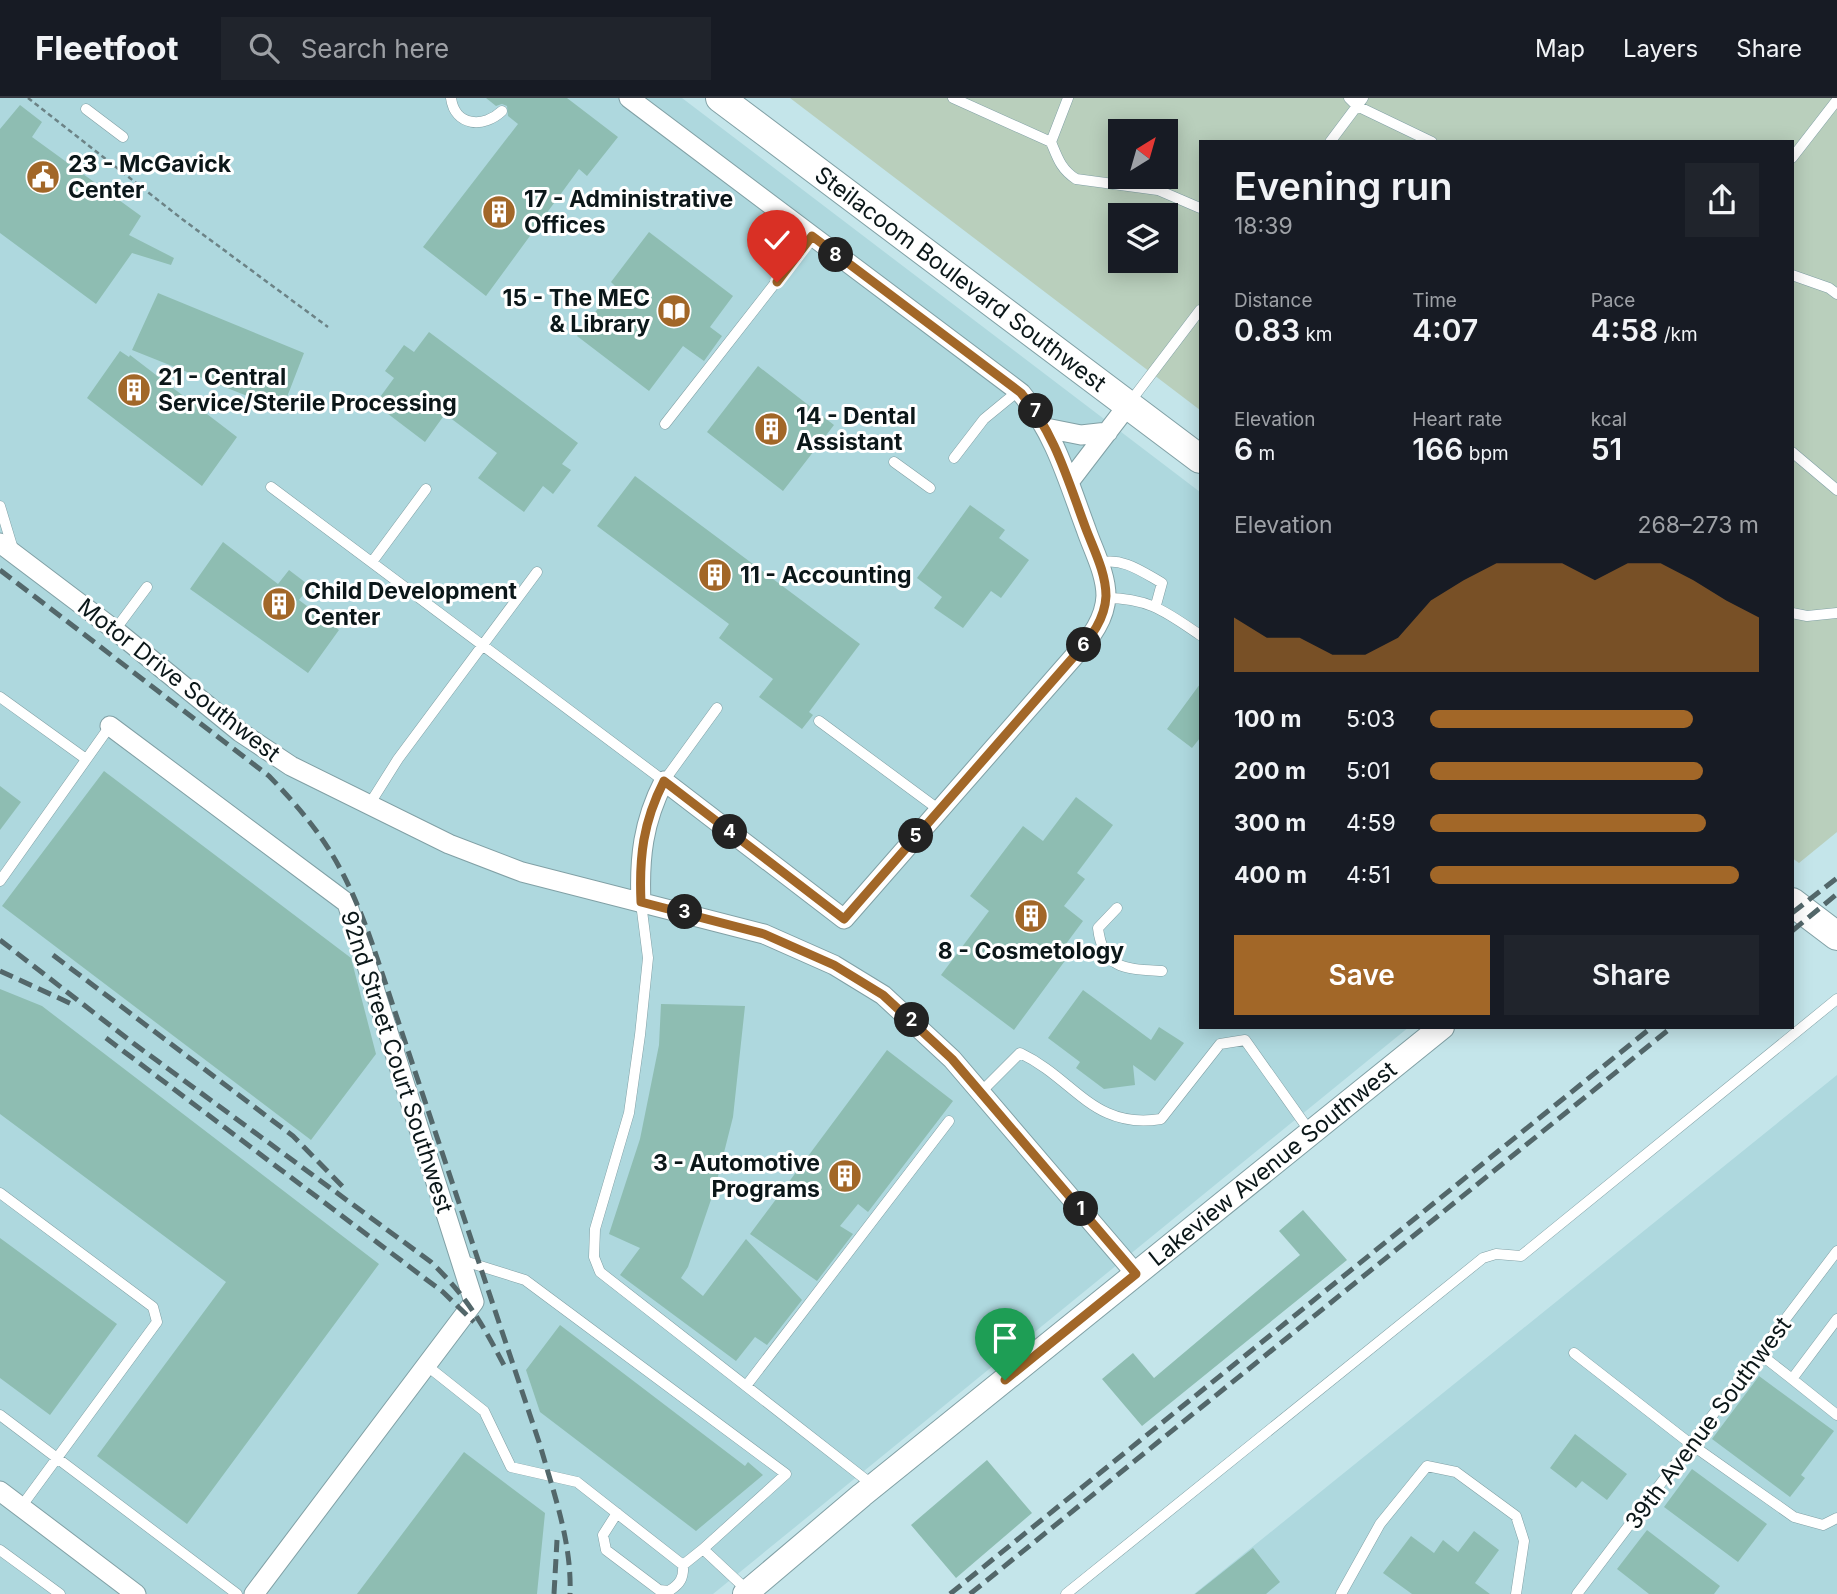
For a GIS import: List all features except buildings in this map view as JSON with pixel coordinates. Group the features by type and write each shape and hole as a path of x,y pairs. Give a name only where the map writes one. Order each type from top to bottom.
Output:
{"main road":[{"name":"Steilacoom Boulevard Southwest","path":"720,98 1199,458"},
{"path":"1794,904 1837,936"}],"street":[{"path":"629,98 1018,391 1046,428 1062,458 1098,563 1106,598 1098,624 1089,638 844,919 664,781 650,809 642,838 641,902"},
{"path":"1069,482 1128,405"},
{"path":"1046,428 1081,435 1108,432"},
{"name":"Motor Drive Southwest","path":"7,549 116,630 240,732 291,766 449,844 522,872 764,934 834,965 883,995 952,1059 1136,1274"},
{"name":"92nd Street Court Southwest","path":"110,726 347,903 474,1302 426,1365"},
{"name":"Lakeview Avenue Southwest","path":"746,1593 1434,1030"},
{"path":"254,1594 426,1365"},
{"path":"0,1492 136,1594"}],"lane":[{"path":"451,98 462,118 473,123 485,123 502,111"},
{"path":"953,98 1051,142"},
{"path":"1068,98 1051,142 1060,166 1076,179 1158,190 1199,208"},
{"path":"1794,155 1837,100"},
{"path":"1331,140 1356,101 1428,140"},
{"path":"86,109 123,137"},
{"path":"665,424 812,236"},
{"path":"1794,276 1829,288 1837,294"},
{"path":"1128,405 1199,311"},
{"path":"954,458 984,419 1018,391"},
{"path":"1794,454 1837,490"},
{"path":"894,463 930,488"},
{"path":"271,487 664,781 716,708"},
{"path":"372,562 426,489"},
{"path":"0,506 7,549"},
{"path":"1098,563 1112,560 1131,565 1162,583 1156,605"},
{"path":"369,805 398,760 537,572"},
{"path":"116,630 146,587"},
{"path":"1106,598 1130,598 1156,605 1199,634"},
{"path":"1794,614 1807,616 1837,612"},
{"path":"0,697 86,759"},
{"path":"819,721 938,809"},
{"path":"0,881 110,726"},
{"path":"641,902 648,958 636,1061 629,1113 614,1175 595,1229 594,1257 600,1272 874,1486"},
{"path":"1117,908 1098,928 1100,947 1112,961 1125,969 1162,971"},
{"path":"1066,1594 1483,1258 1496,1254 1521,1256 1837,999"},
{"path":"981,1092 1020,1053 1035,1060 1104,1113 1136,1123 1161,1119 1220,1044 1245,1040 1311,1133"},
{"path":"746,1386 949,1121"},
{"path":"0,1193 153,1307 157,1322 21,1507"},
{"name":"39th Avenue Southwest","path":"1577,1594 1837,1251"},
{"path":"460,1259 525,1280 786,1474 683,1565"},
{"path":"1792,1380 1837,1319"},
{"path":"1574,1353 1692,1445 1794,1517 1823,1525 1837,1518"},
{"path":"1760,1354 1837,1415"},
{"path":"426,1365 484,1411 511,1467 576,1482 617,1513 683,1565 684,1576 678,1585 669,1591 659,1590 606,1550 603,1535 617,1513"},
{"path":"0,1415 237,1594"},
{"path":"1341,1594 1380,1524 1427,1466 1456,1472 1516,1516 1524,1541 1516,1594"},
{"path":"703,1549 746,1593"},
{"path":"0,1550 60,1594"}],"path":[{"path":"28,98 182,219 328,327"}],"shaded area":[{"path":"0,98 682,98 1199,491 1199,1029 1407,1029 713,1594 0,1594"},
{"path":"1837,1075 1837,1594 1194,1594"}],"green space":[{"path":"790,98 1837,98 1837,832 1799,863 1794,859 1794,140 1199,140 1199,409"}],"railway":[{"path":"0,570 269,776 319,834 342,872 372,943 540,1445 565,1537 570,1594"},
{"path":"1794,911 1837,878"},
{"path":"1794,929 1837,894"},
{"path":"0,940 133,1043 431,1262 456,1288 474,1313 507,1371"},
{"path":"53,955 293,1136 346,1190"},
{"path":"0,971 74,1005"},
{"path":"950,1594 1650,1029"},
{"path":"970,1594 1670,1029"},
{"path":"106,1038 443,1292 474,1322"},
{"path":"554,1594 557,1540"}],"place":[{"name":"23 - McGavick Center","path":"43,177"},
{"name":"17 - Administrative Offices","path":"499,212"},
{"name":"15 - The MEC & Library","path":"674,311"},
{"name":"21 - Central Service/Sterile Processing","path":"134,390"},
{"name":"14 - Dental Assistant","path":"771,429"},
{"name":"11 - Accounting","path":"715,575"},
{"name":"Child Development Center","path":"279,604"},
{"name":"8 - Cosmetology","path":"1031,916"},
{"name":"3 - Automotive Programs","path":"845,1176"}],"route":[{"path":"777,282 812,236 1021,393 1044,424 1062,458 1102,573 1106,598 1104,610 1098,624 1077,653 844,919 664,781 650,809 642,838 641,902 764,934 834,965 883,995 952,1059 1136,1274 1005,1380"}]}
